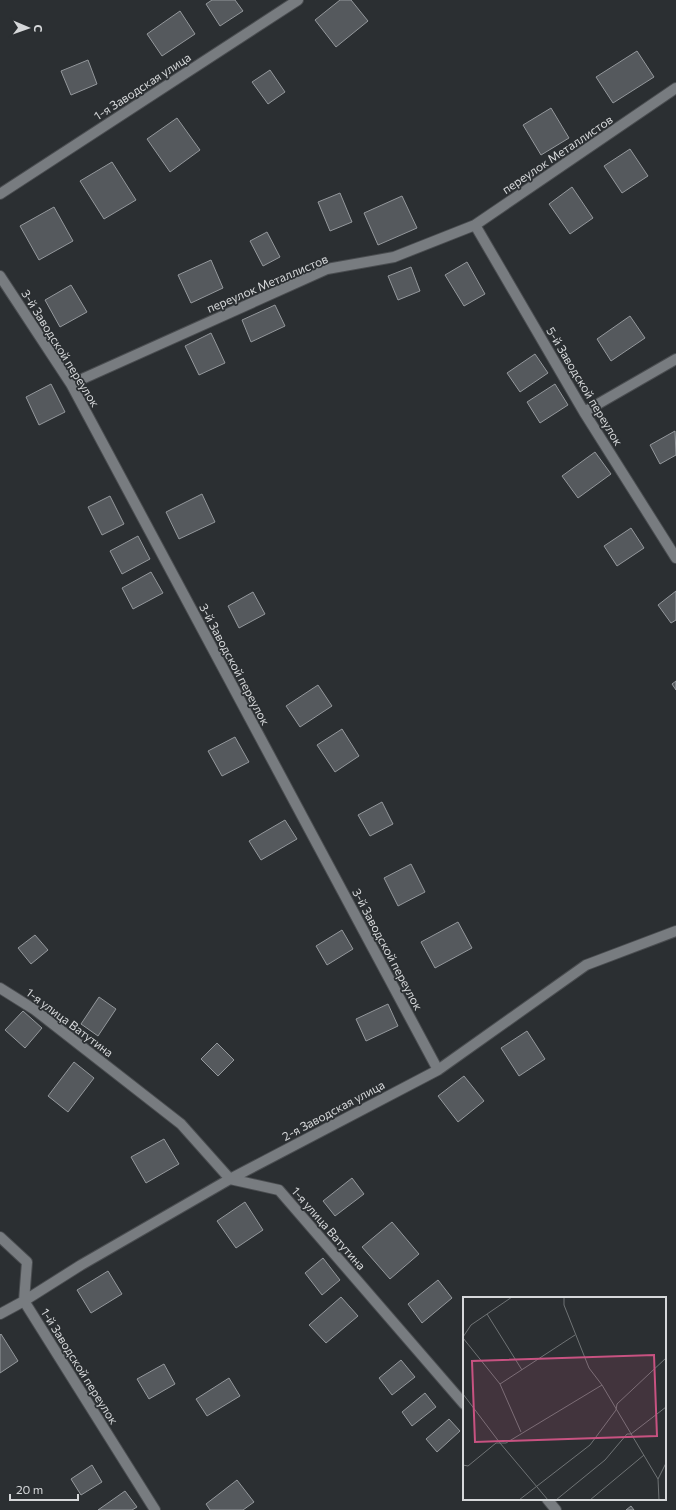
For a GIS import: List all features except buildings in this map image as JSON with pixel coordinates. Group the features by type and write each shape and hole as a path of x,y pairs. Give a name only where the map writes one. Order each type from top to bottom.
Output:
{"street":[{"name":"1-я Заводская улица","path":"0,194 298,0"},
{"name":"переулок Металлистов","path":"71,384 327,269 394,257 475,225 676,88"},
{"name":"5-й Заводской переулок","path":"475,225 584,412 676,558"},
{"name":"3-й Заводской переулок","path":"0,276 71,384 438,1070"},
{"path":"584,412 676,359"},
{"name":"2-я Заводская улица","path":"0,1314 230,1179 438,1070 586,965 676,931"},
{"name":"1-я улица Ватутина","path":"0,988 35,1010 181,1124 230,1179 279,1190 463,1403"},
{"path":"0,1237 27,1262 24,1301"},
{"name":"1-й Заводской переулок","path":"24,1301 155,1510"},
{"path":"547,1500 556,1510"}]}
